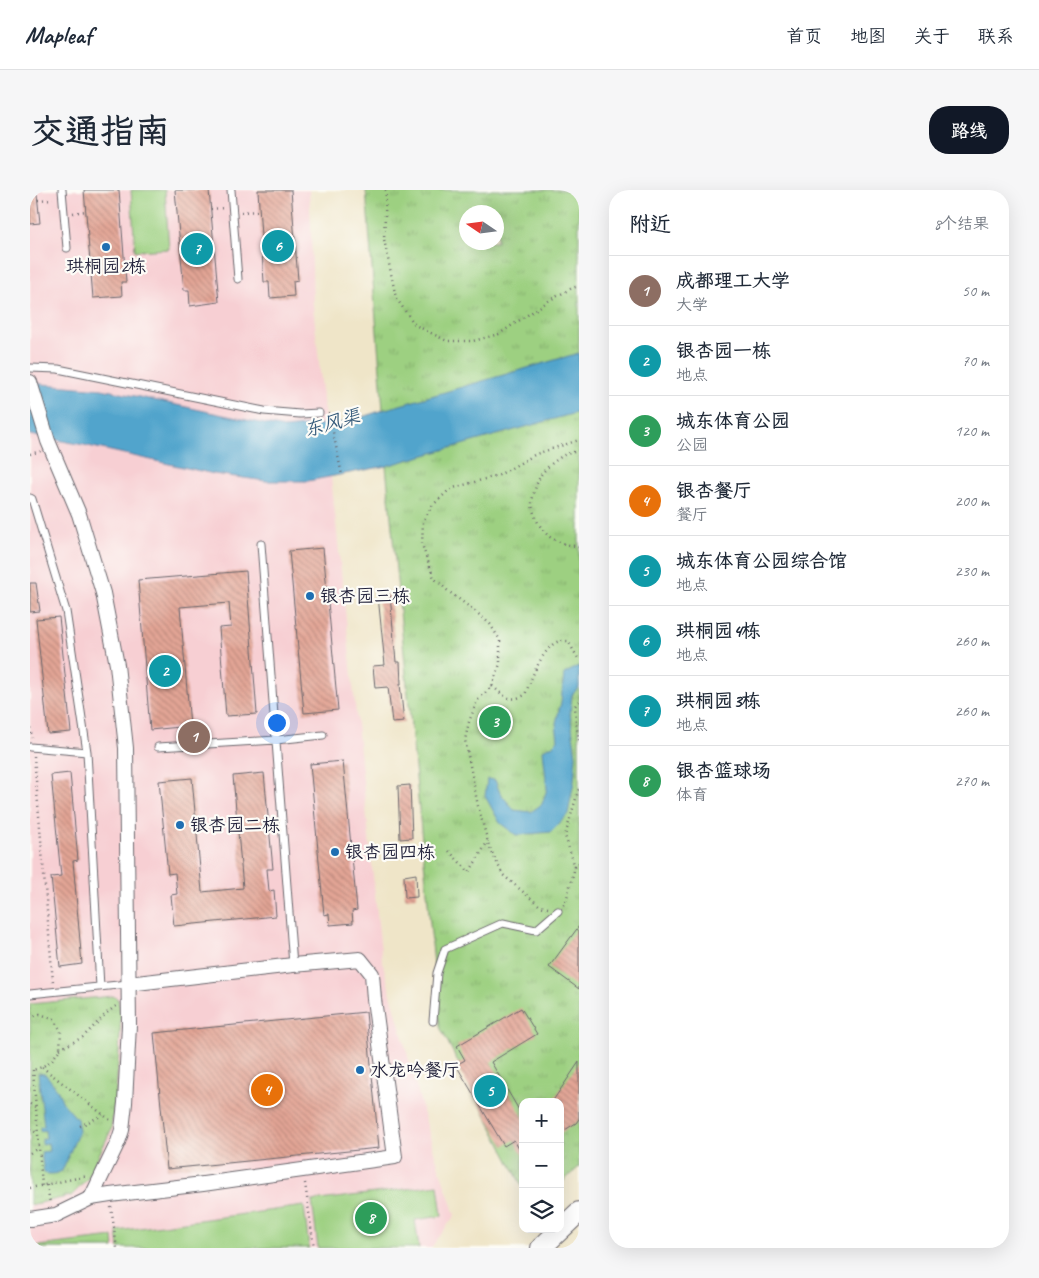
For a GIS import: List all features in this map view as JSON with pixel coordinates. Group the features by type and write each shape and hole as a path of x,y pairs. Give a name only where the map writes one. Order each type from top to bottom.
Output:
{"street":[{"path":"30,382 48,441 79,514 103,593 116,665 126,748 129,1025 126,1093 122,1130 91,1198"},
{"path":"30,1219 56,1215 91,1198 395,1157 372,974 360,959 293,965 128,991"},
{"path":"541,1248 579,1212"}],"lane":[{"path":"62,190 68,248"},
{"path":"231,190 238,279"},
{"path":"30,368 58,370 264,411 300,414 319,413"},
{"path":"30,498 32,499 66,611 87,752 100,986"},
{"path":"261,544 293,965"},
{"path":"158,747 276,740 323,735"},
{"path":"32,748 87,752"},
{"path":"434,1021 437,973 445,949 503,923 536,930 558,911"},
{"path":"30,994 100,986 128,991"}],"path":[{"path":"386,190 384,239 396,298 416,325 447,341 473,341 499,334 550,300 579,286"},
{"path":"38,200 62,199"},
{"path":"64,213 86,211"},
{"path":"233,213 259,211"},
{"path":"328,412 342,475"},
{"path":"579,440 536,454 499,475 450,489 432,506 423,521 422,544 434,578 490,624 500,640 500,664 492,686 477,701 465,740 478,806 488,841 503,875 540,906 558,911 566,901 574,867 566,836 579,788"},
{"path":"579,451 565,455 541,474 535,488 532,504 535,516 542,529 551,538 564,544 579,547"},
{"path":"492,686 508,698 516,699 525,695 535,668 552,645 559,641 568,641 579,660"},
{"path":"579,702 575,706 579,740"},
{"path":"30,728 54,991"},
{"path":"449,851 469,872 488,841"},
{"path":"574,867 579,863"},
{"path":"42,1186 31,1069 42,1066 52,1060 60,1049 83,1037 128,991"},
{"path":"30,1018 40,1014 54,1019 61,1031 60,1049"},
{"path":"42,1066 122,1130"},
{"path":"30,1104 35,1107"},
{"path":"80,1126 103,1115"},
{"path":"30,1129 37,1133"},
{"path":"30,1153 38,1148"},
{"path":"304,1170 314,1248"},
{"path":"30,1188 102,1173"},
{"path":"46,1185 49,1201 56,1215"},
{"path":"110,1195 117,1248"}],"shaded area":[{"path":"30,190 309,190 313,305 382,961 435,1155 455,1215 431,1248 30,1248"}],"green space":[{"path":"131,190 165,190 169,249 135,251"},
{"path":"366,190 579,190 579,1167 564,1180 564,1098 519,1098 519,1180 440,1027 386,466"},
{"path":"113,996 118,999 121,1016 116,1091 111,1130 87,1180 71,1196 30,1205 30,1004"},
{"path":"438,1185 442,1216 415,1220 419,1248 318,1248 312,1201"},
{"path":"304,1206 309,1248 119,1248 117,1231"},
{"path":"113,1237 114,1248 30,1248 30,1247"}],"water":[{"path":"579,353 579,412 386,466 308,481 266,481 214,474 30,435 30,383 102,389 284,428 347,422"},
{"path":"579,666 579,687 572,695 570,713 576,756 568,814 551,832 516,835 500,823 485,796 487,779 495,780 500,793 514,810 531,812 542,804 547,789 543,750 558,740 556,723 561,702 564,674"},
{"path":"38,1073 47,1076 57,1089 63,1103 77,1119 79,1131 62,1171 53,1174 44,1173 41,1152 49,1151 48,1143 42,1144 42,1139 46,1138 45,1130 40,1131 40,1127 44,1126"}],"building":[{"name":"珙桐园2栋","path":"84,190 119,190 126,282 121,282 122,296 93,298"},
{"path":"175,190 209,190 219,302 190,306 189,290 184,290"},
{"path":"258,190 291,190 298,280 293,281 294,296 270,298 269,282 264,282"},
{"path":"37,194 40,223 30,224 30,195"},
{"name":"银杏园三栋","path":"323,548 338,710 304,713 289,551"},
{"path":"246,571 257,714 226,716 219,628 231,627 229,603 180,607 190,726 150,730 138,580"},
{"path":"30,583 36,583 40,611 30,612"},
{"path":"390,595 396,662 400,662 404,722 392,723 388,687 375,688 373,666 385,665 378,596"},
{"path":"59,617 71,732 48,734 36,619"},
{"name":"银杏园四栋","path":"343,761 357,910 352,911 353,923 330,925 329,914 324,915 310,764"},
{"path":"70,773 78,860 73,861 82,964 60,967 51,877 61,876 51,775"},
{"name":"银杏园二栋","path":"264,773 273,869 267,869 269,891 274,890 276,916 174,926 171,895 177,894 175,873 168,874 159,781 192,778 202,892 243,888 233,776"},
{"path":"410,785 412,838 400,839 398,786"},
{"path":"416,874 417,897 405,898 404,876"},
{"path":"579,926 579,989 549,967"},
{"path":"521,1008 537,1034 491,1062 519,1110 519,1149 514,1140 504,1146 456,1065 465,1060 457,1046"},
{"path":"366,1012 379,1148 167,1169 154,1033"},
{"path":"579,1062 579,1119 564,1130 564,1098 555,1098"}],"place":[{"name":"珙桐园4栋","path":"278,246"},
{"name":"珙桐园2栋","path":"106,247"},
{"name":"珙桐园3栋","path":"197,249"},
{"name":"银杏园三栋","path":"310,596"},
{"name":"银杏园一栋","path":"165,671"},
{"name":"城东体育公园","path":"495,722"},
{"name":"成都理工大学","path":"194,737"},
{"name":"银杏园二栋","path":"180,825"},
{"name":"银杏园四栋","path":"335,852"},
{"name":"水龙吟餐厅","path":"360,1070"},
{"name":"银杏餐厅","path":"267,1090"},
{"name":"城东体育公园综合馆","path":"490,1091"},
{"name":"银杏篮球场","path":"371,1218"}],"water label":[{"name":"东风渠","path":"332,423"}]}
